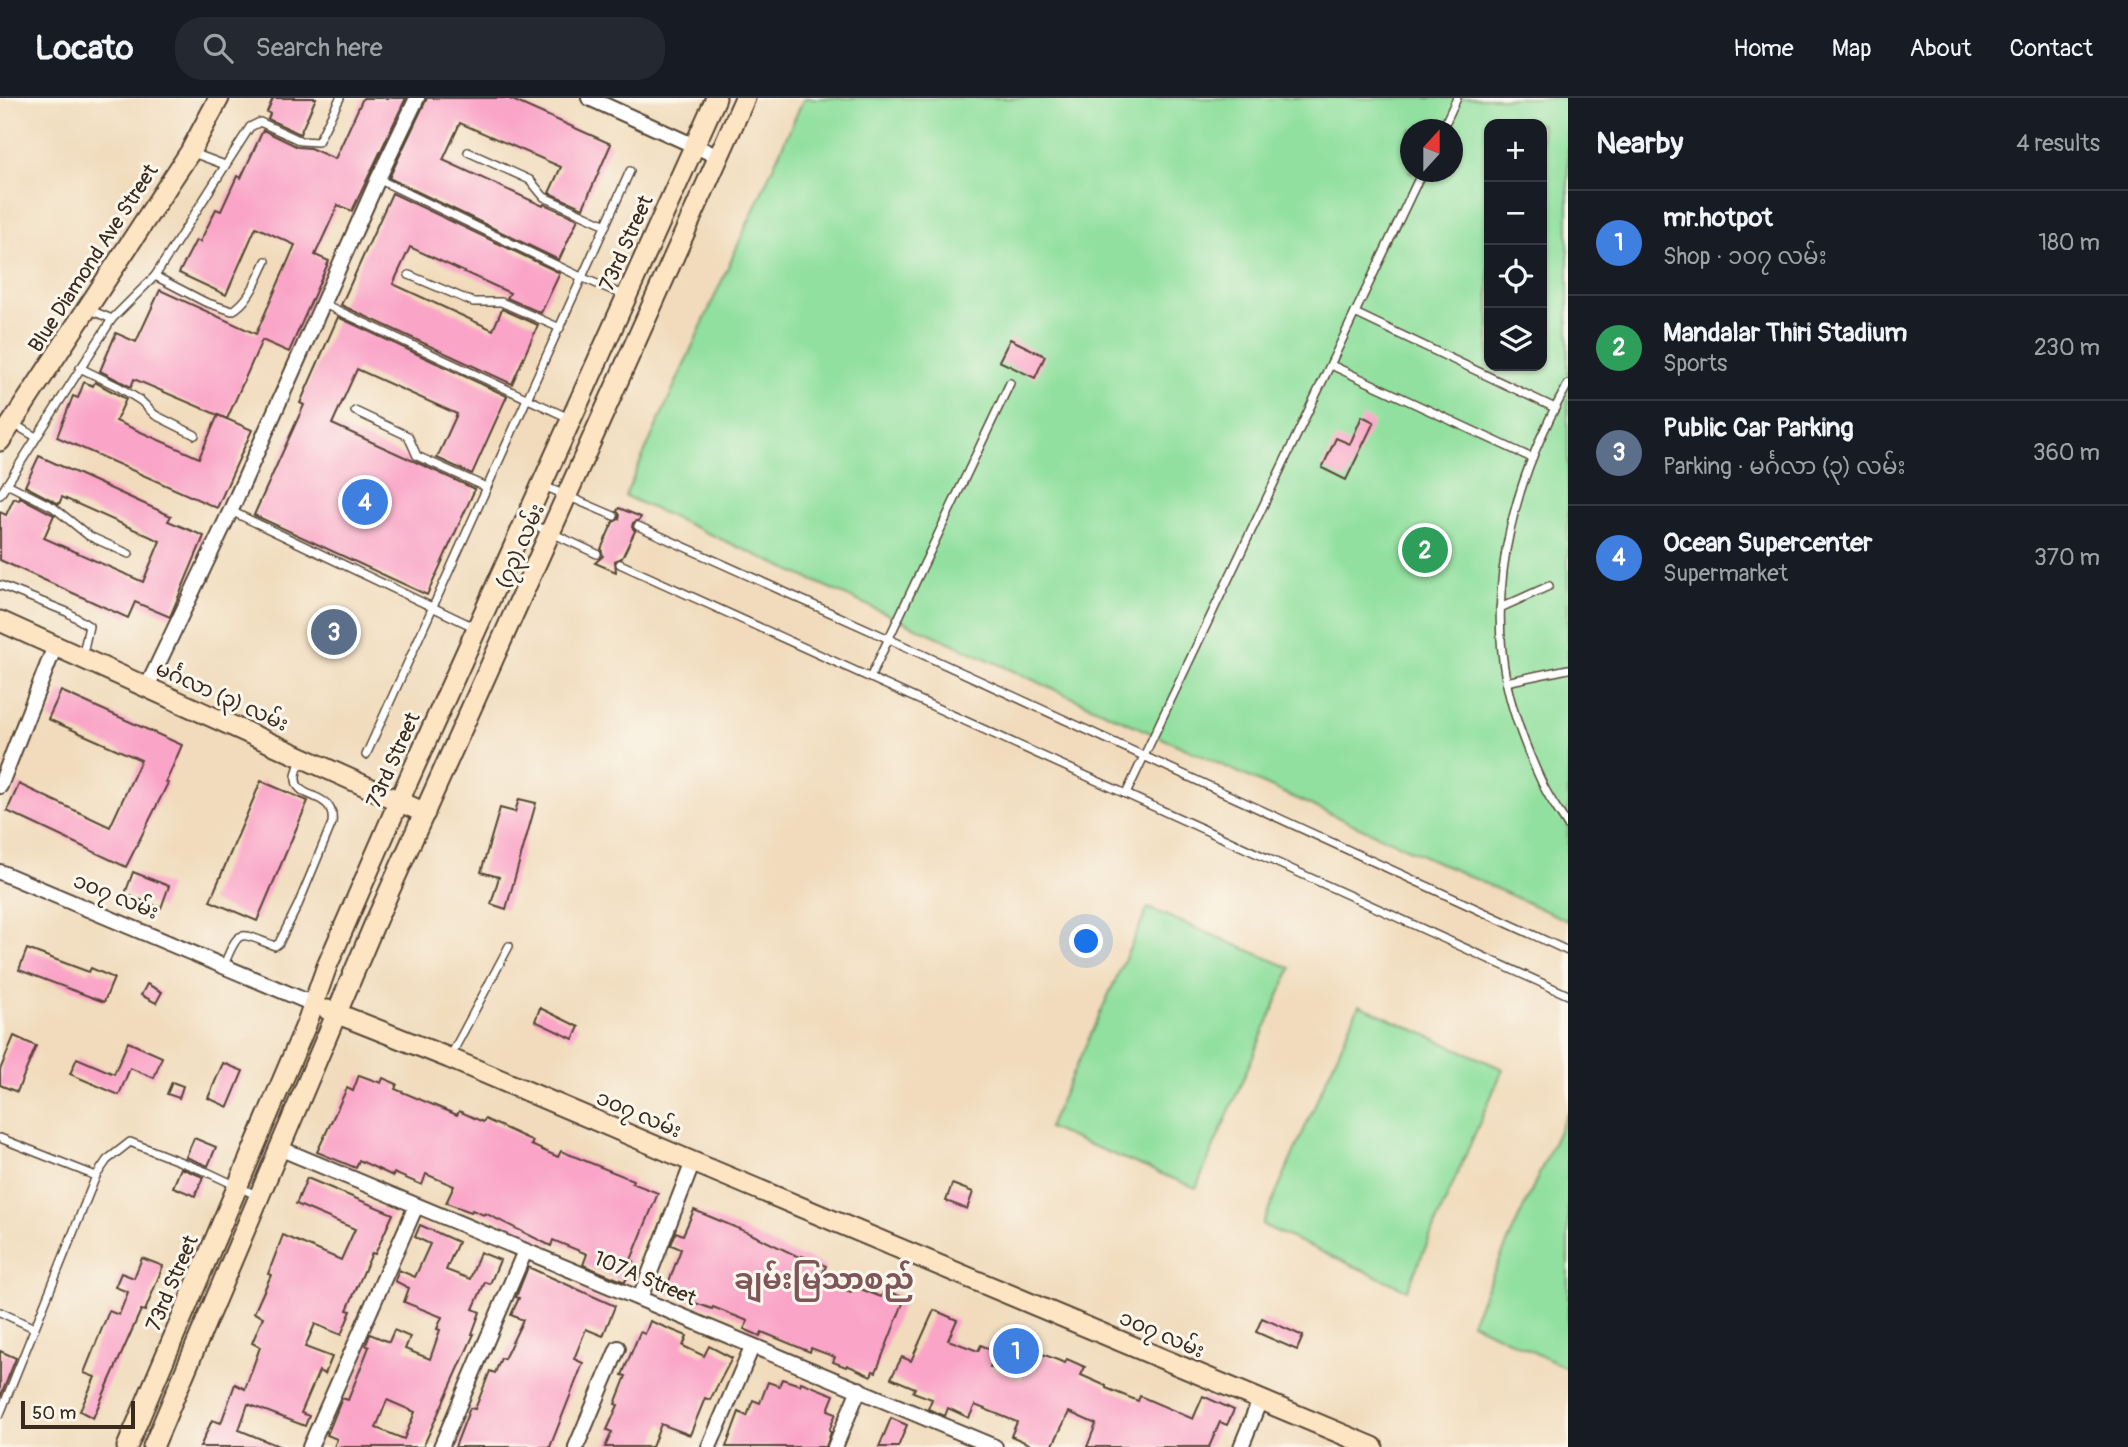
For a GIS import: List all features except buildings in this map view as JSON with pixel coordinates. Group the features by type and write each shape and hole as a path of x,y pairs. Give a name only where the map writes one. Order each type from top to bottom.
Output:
{"main road":[{"name":"Blue Diamond Ave Street","path":"0,440 190,152 219,98"},
{"name":"73rd Street","path":"127,1447 327,966 399,801 716,98"},
{"name":"(၇၃) လမ်း","path":"338,1014 374,925 745,98"},
{"name":"မင်္ဂလာ (၃) လမ်း","path":"0,621 425,813"},
{"name":"၁၀၇ လမ်း","path":"313,1004 449,1058 1373,1447"},
{"path":"153,1447 338,1014"}],"street":[{"path":"147,687 231,510 378,179 417,98"},
{"path":"589,98 719,157"},
{"path":"0,786 55,646"},
{"name":"၁၀၇ လမ်း","path":"0,872 313,1004"},
{"name":"107A Street","path":"279,1148 751,1347 859,1389 970,1442 995,1447"},
{"path":"639,1298 692,1162"},
{"path":"310,1447 416,1206"},
{"path":"441,1447 525,1251"},
{"path":"709,1447 751,1347"},
{"path":"576,1447 618,1348"},
{"path":"835,1447 859,1389"},
{"path":"1241,1447 1260,1399"}],"lane":[{"path":"0,495 112,319 155,276 250,127 260,122 301,141 318,142 340,98"},
{"path":"1447,119 1457,98"},
{"path":"190,152 225,165"},
{"path":"468,152 530,180 544,197 606,225"},
{"path":"366,755 631,171"},
{"path":"378,179 627,297"},
{"path":"1126,794 1417,182"},
{"path":"155,276 205,302 232,311 242,306 266,261"},
{"path":"409,275 473,302 501,302 560,328"},
{"path":"324,303 572,419"},
{"path":"86,308 112,319"},
{"path":"1355,313 1555,408"},
{"path":"1331,365 1532,458"},
{"path":"80,368 119,387 141,401 155,415 195,435"},
{"path":"870,678 1010,383"},
{"path":"1568,384 1532,458 1516,503 1508,535 1500,608 1506,682 1525,744 1544,788 1568,826"},
{"path":"355,411 408,436 417,456 486,487"},
{"path":"11,423 36,437"},
{"path":"7,484 53,507 89,536 130,554"},
{"path":"542,485 614,516"},
{"path":"231,510 477,629"},
{"path":"526,521 597,554"},
{"path":"638,526 1568,951"},
{"path":"620,564 1568,995"},
{"path":"0,586 67,612 89,626 82,658"},
{"path":"1500,608 1549,586"},
{"path":"1506,682 1568,669"},
{"path":"224,965 233,944 241,935 275,946 279,943 332,823 330,806 298,786 296,780 302,757"},
{"path":"449,1058 509,946"},
{"path":"0,1138 96,1176"},
{"path":"0,1414 96,1176 107,1160 130,1142 259,1196"},
{"path":"0,1312 34,1328"}],"green space":[{"path":"804,98 1568,98 1568,921 625,496"},
{"path":"1148,908 1291,968 1196,1188 1048,1128"},
{"path":"1359,1005 1503,1069 1407,1290 1262,1225"},
{"path":"1568,1111 1568,1369 1471,1322"}],"place":[{"name":"Ocean Supercenter","path":"365,502"},
{"name":"Mandalar Thiri Stadium","path":"1425,550"},
{"name":"Public Car Parking","path":"334,632"},
{"name":"mr.hotpot","path":"1016,1351"}],"district":[{"name":"ချမ်းမြသာစည်","path":"824,1279"}]}
